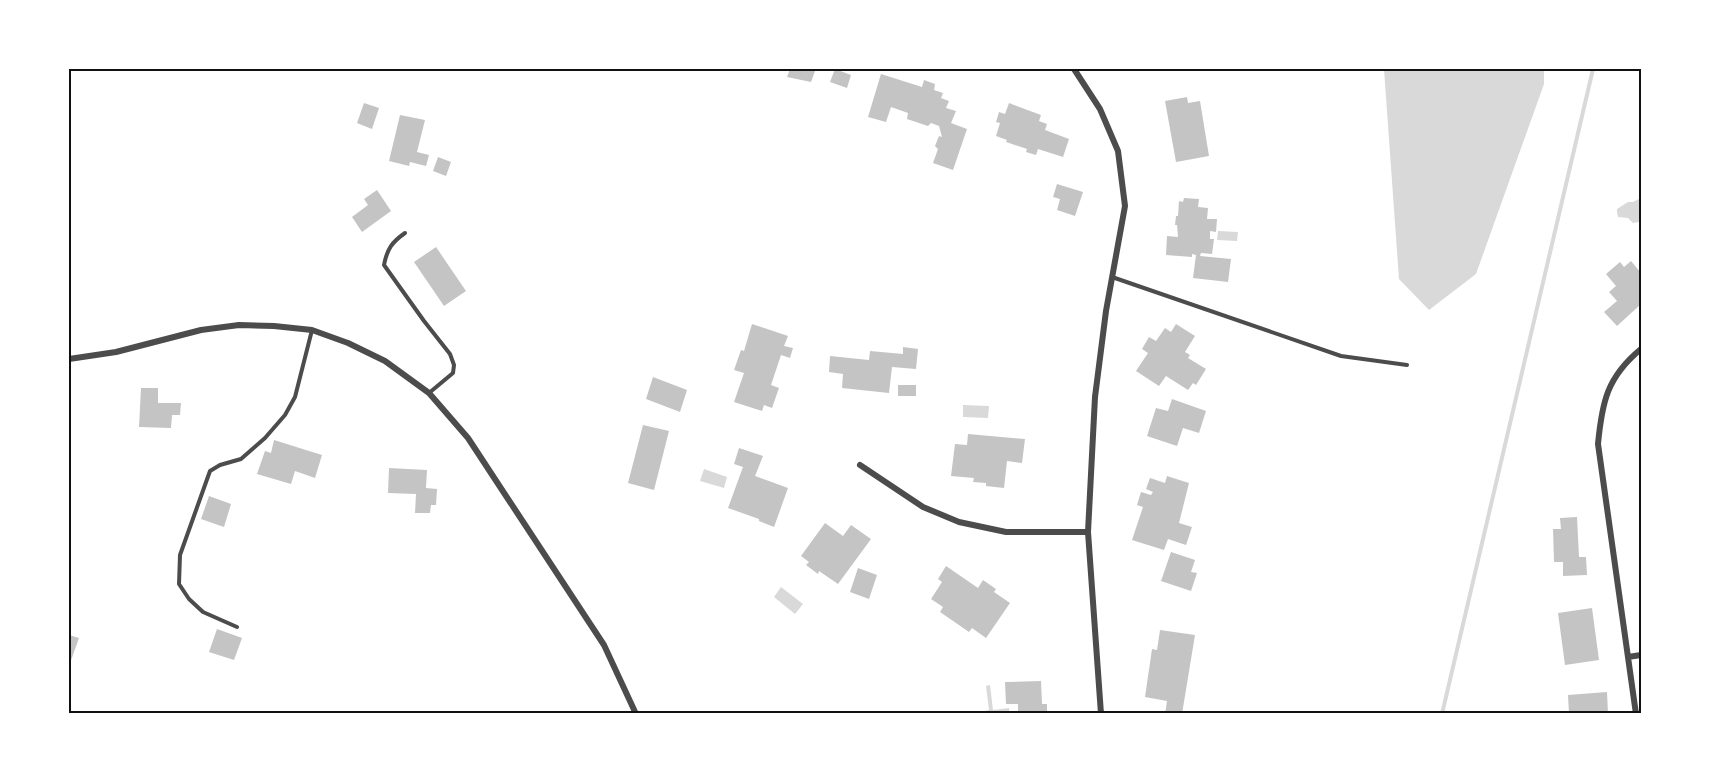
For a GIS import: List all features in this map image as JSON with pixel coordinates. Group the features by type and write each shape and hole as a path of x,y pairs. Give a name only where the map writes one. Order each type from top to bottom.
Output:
{"street":[{"path":"1074,69 1100,109 1118,151 1125,206 1112,277 1095,397 1088,532 1101,714"},
{"path":"69,359 116,352 201,330 239,325 312,330 348,343 386,361 429,393 468,438 604,645 636,714"},
{"path":"1636,714 1598,444 1601,414 1610,387 1620,368 1641,349"},
{"path":"860,465 923,507 959,522 1006,532 1088,532"},
{"path":"1628,657 1641,655"}],"lane":[{"path":"405,233 387,250 384,265 450,354 454,365 453,374 429,393"},
{"path":"1112,277 1341,356 1407,365"},
{"path":"237,627 203,612 189,599 179,584 180,555 210,471 220,465 241,459 265,438 285,415 296,397 312,330"}],"shaded area":[{"path":"1384,69 1544,69 1544,84 1476,274 1429,310 1399,279"},
{"path":"1641,198 1639,222 1633,223 1628,218 1618,217 1617,209"},
{"path":"1218,231 1238,232 1237,241 1217,240"},
{"path":"963,405 989,406 988,418 963,417"},
{"path":"704,469 727,477 724,488 700,481"},
{"path":"781,587 803,604 795,614 774,597"},
{"path":"990,685 993,710 1009,708 1009,714 985,714 984,711 989,710 986,686"}],"building":[{"path":"790,69 815,71 811,82 787,77"},
{"path":"835,69 851,75 847,88 830,82"},
{"path":"881,74 922,87 924,80 935,84 934,90 943,93 941,98 949,101 946,108 956,111 951,123 967,129 953,170 933,163 938,149 935,146 939,136 942,137 939,126 931,123 928,126 907,119 908,113 891,107 886,122 868,117"},
{"path":"1187,97 1188,103 1200,101 1209,156 1176,162 1165,101"},
{"path":"364,103 379,108 372,129 357,123"},
{"path":"1009,103 1041,115 1039,121 1047,124 1045,130 1069,139 1063,157 1038,149 1036,155 1026,152 1027,149 996,136 1000,123 996,122 999,112 1005,114"},
{"path":"400,115 425,120 417,152 429,155 426,166 410,162 409,166 389,161"},
{"path":"438,157 451,162 446,176 433,171"},
{"path":"1057,184 1083,192 1075,216 1057,210 1060,199 1053,197"},
{"path":"377,190 391,211 362,232 352,217 368,205 364,199"},
{"path":"1184,198 1199,199 1198,207 1208,208 1207,219 1217,219 1216,232 1210,231 1210,239 1214,239 1212,254 1201,253 1200,256 1231,259 1228,282 1193,278 1196,255 1192,254 1192,257 1166,255 1167,236 1178,237 1177,225 1175,225 1176,216 1178,216 1179,201 1183,202"},
{"path":"436,247 466,291 444,306 414,262"},
{"path":"1631,261 1641,273 1641,304 1617,326 1604,312 1617,301 1609,292 1616,286 1606,274 1620,262 1624,267"},
{"path":"752,324 788,336 784,346 793,348 790,358 781,355 771,385 779,388 772,408 764,405 762,411 734,402 744,373 734,370 741,350 744,351"},
{"path":"1176,324 1195,336 1185,352 1190,355 1188,358 1206,369 1196,385 1193,383 1188,390 1166,376 1159,386 1136,371 1148,353 1142,349 1149,337 1156,341 1165,328 1171,332"},
{"path":"903,347 918,349 916,369 892,367 889,393 842,388 843,374 829,372 830,356 869,360 870,351 903,354"},
{"path":"653,377 687,390 680,412 646,399"},
{"path":"898,385 916,385 916,396 898,396"},
{"path":"141,388 158,388 158,403 181,403 180,415 172,415 171,428 139,427"},
{"path":"1172,399 1206,411 1199,433 1183,428 1177,446 1147,436 1156,408 1168,411"},
{"path":"643,425 669,431 654,490 628,483"},
{"path":"968,434 1025,439 1022,463 1007,461 1004,488 973,482 974,478 951,476 955,444 967,445"},
{"path":"274,440 322,455 315,478 295,471 291,484 257,474 265,451 271,453"},
{"path":"739,448 763,456 755,476 788,488 774,527 728,508 743,467 734,464"},
{"path":"389,468 427,470 426,488 437,489 436,505 431,505 430,513 415,513 416,494 388,493"},
{"path":"1167,476 1189,483 1179,523 1192,527 1186,545 1168,539 1164,550 1132,540 1143,507 1137,505 1141,492 1151,495 1153,492 1146,489 1150,478 1165,483"},
{"path":"209,496 231,504 224,527 201,519"},
{"path":"1577,517 1579,557 1586,557 1587,575 1563,576 1563,562 1554,562 1553,529 1561,529 1560,518"},
{"path":"825,523 843,536 851,525 871,539 838,584 806,565 809,562 801,556"},
{"path":"1171,552 1195,560 1191,572 1197,573 1191,591 1161,581"},
{"path":"946,566 978,588 983,580 996,589 994,592 1010,603 986,638 972,628 969,632 940,612 943,607 931,599 942,582 938,579"},
{"path":"858,568 877,575 869,599 850,592"},
{"path":"1592,608 1599,660 1565,665 1558,613"},
{"path":"217,629 242,638 234,660 209,652"},
{"path":"1160,630 1195,635 1182,714 1165,714 1167,701 1145,697 1152,649 1157,650"},
{"path":"69,635 79,638 69,666"},
{"path":"1041,681 1042,704 1047,704 1047,714 1018,714 1018,704 1006,704 1005,682"},
{"path":"1607,692 1608,714 1569,714 1568,695"}],"waterway":[{"path":"1442,714 1593,69"}]}
